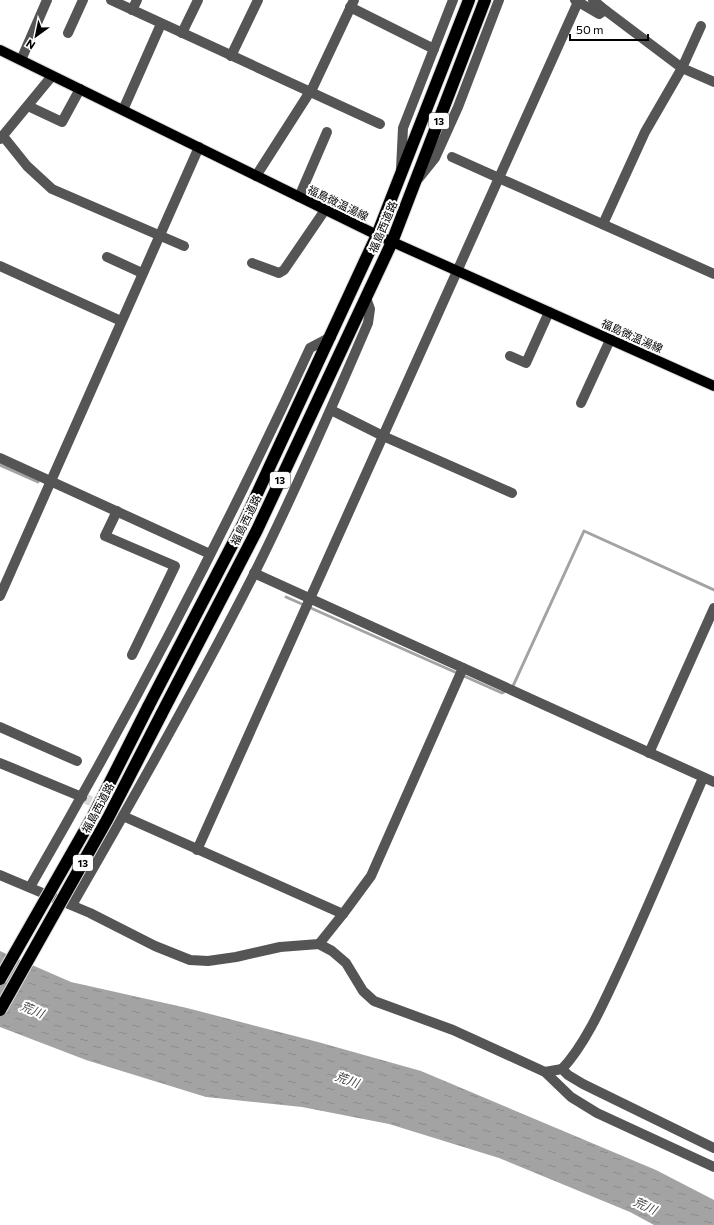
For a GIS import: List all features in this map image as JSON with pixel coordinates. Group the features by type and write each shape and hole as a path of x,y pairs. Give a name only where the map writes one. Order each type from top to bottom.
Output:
{"highway":[{"name":"福島西道路","path":"0,979 93,816 243,524 378,235 469,0"},
{"name":"福島西道路","path":"0,1010 108,818 257,530 392,242 485,0"}],"main road":[{"name":"福島微温湯線","path":"0,50 392,242 714,386"}],"street":[{"path":"21,60 47,0"},
{"path":"68,33 83,0"},
{"path":"111,0 380,124"},
{"path":"132,10 137,0"},
{"path":"182,33 198,0"},
{"path":"231,56 258,0"},
{"path":"400,178 403,128 453,0"},
{"path":"415,183 435,158 458,107 499,0"},
{"path":"593,0 682,68 714,82"},
{"path":"197,850 458,272 577,1 599,14 605,10 607,0"},
{"path":"256,176 310,92 352,4 434,49"},
{"path":"123,110 161,24"},
{"path":"603,224 645,132 682,68 701,26"},
{"path":"52,76 1,138 27,166 52,189 184,246"},
{"path":"28,106 62,122 80,89"},
{"path":"299,197 327,132"},
{"path":"0,596 158,235 199,147"},
{"path":"452,157 714,274"},
{"path":"252,263 279,273 284,270 325,210"},
{"path":"108,258 142,273"},
{"path":"0,266 121,321"},
{"path":"72,905 123,816 254,573 331,410 368,323 370,309 366,298"},
{"path":"510,356 526,363 549,312"},
{"path":"30,887 82,797 210,554 310,348 331,337"},
{"path":"581,403 610,340"},
{"path":"331,410 383,436 512,493"},
{"path":"0,458 210,554"},
{"path":"117,511 106,536 175,566 132,655"},
{"path":"254,573 714,782"},
{"path":"649,753 714,608"},
{"path":"319,944 371,876 463,668"},
{"path":"0,727 77,761"},
{"path":"0,762 82,797"},
{"path":"545,1072 562,1069 571,1060 579,1046 608,992 638,929 703,778"},
{"path":"123,816 343,914"},
{"path":"0,875 72,905 155,946 190,960 208,961 236,957 280,947 319,944 332,951 346,962 363,991 374,1001 453,1030 545,1072 571,1097 597,1113 714,1168"},
{"path":"562,1069 568,1075 583,1084 714,1148"}],"water":[{"name":"荒川","path":"0,951 71,982 187,1008 318,1042 421,1071 656,1170 714,1200 714,1225 654,1225 630,1212 499,1158 389,1124 302,1107 206,1097 86,1060 0,1027"}],"waterway":[{"path":"0,465 38,482"},
{"path":"511,688 584,531 714,590"},
{"path":"286,597 502,693 506,691"}],"tunnel":[{"path":"82,797 123,816"}]}
